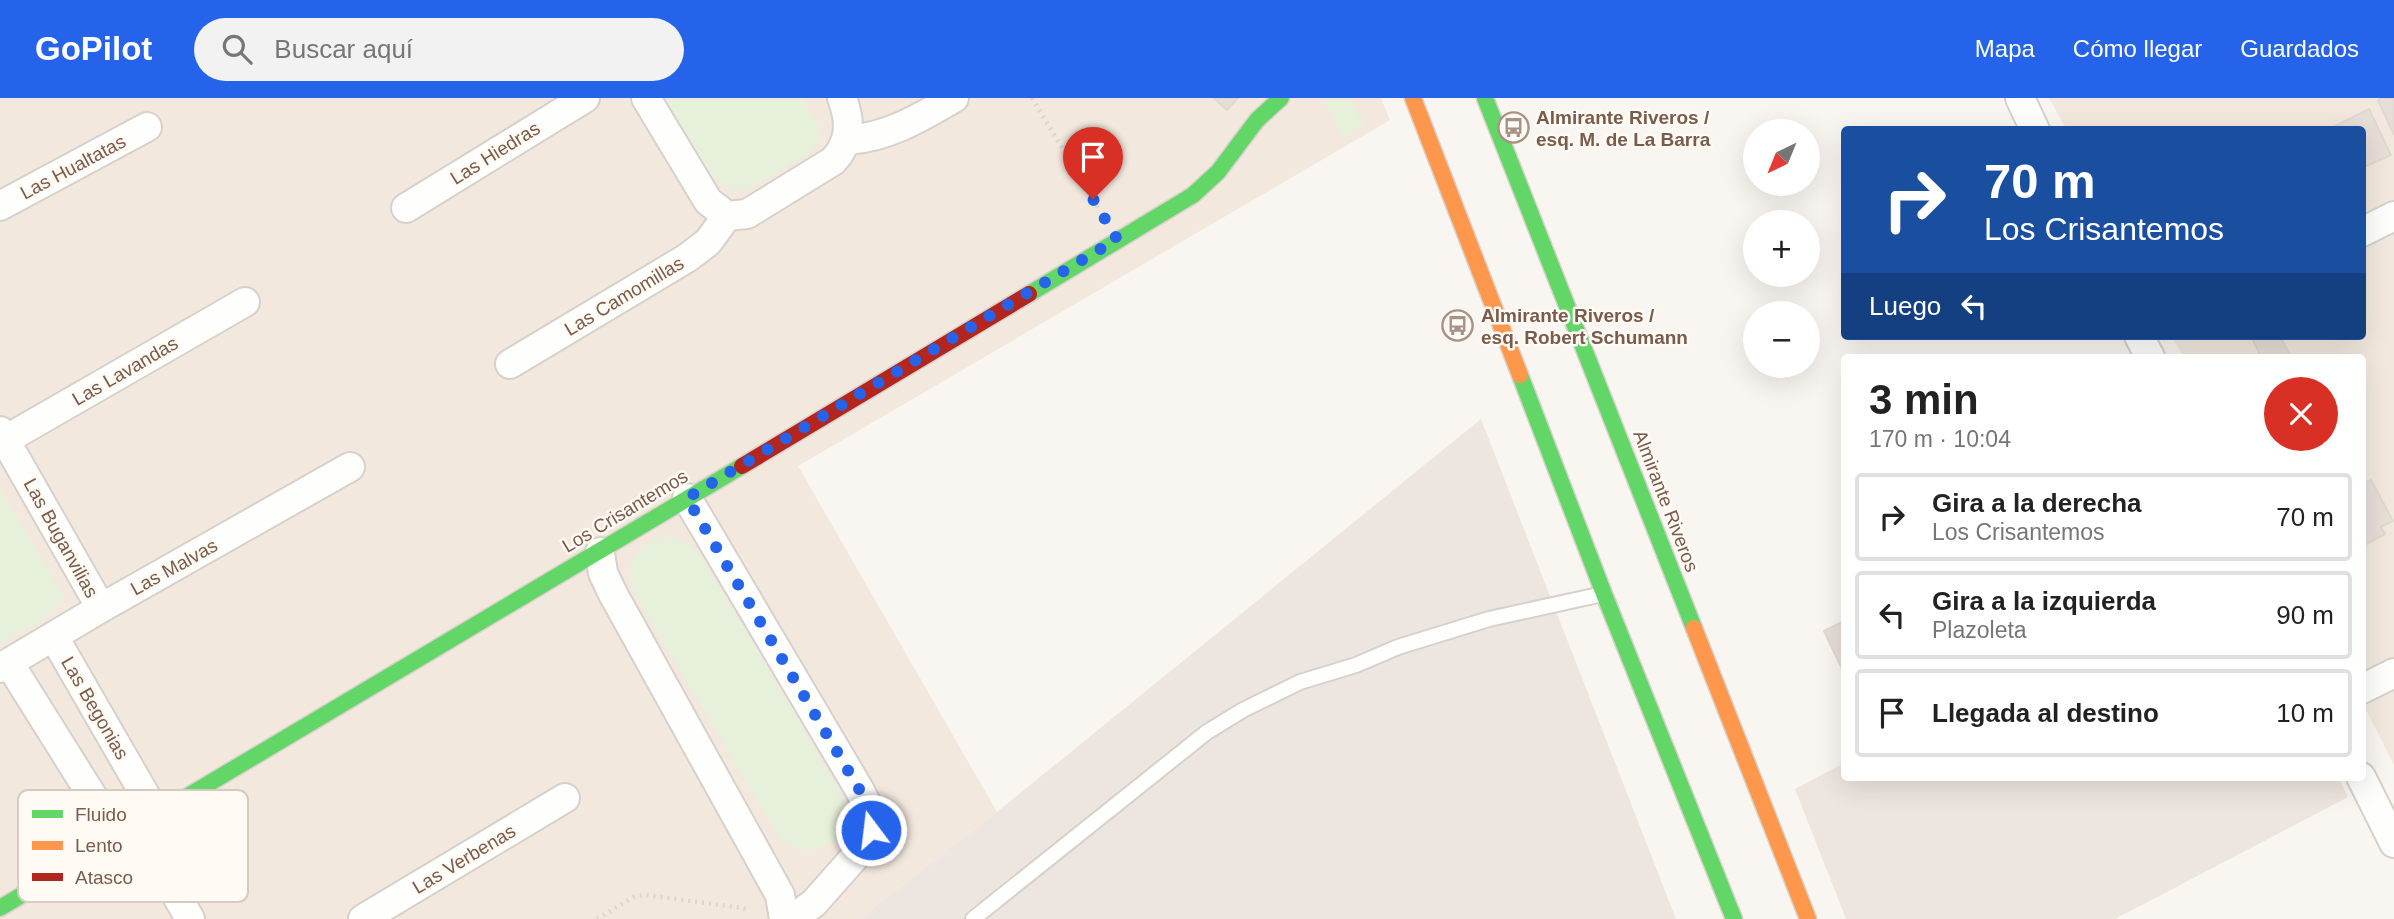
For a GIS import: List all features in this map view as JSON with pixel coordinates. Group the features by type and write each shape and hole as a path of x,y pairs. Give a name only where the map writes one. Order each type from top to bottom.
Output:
{"main road":[{"name":"Los Crisantemos","path":"197,790 600,552 1192,195 1211,182 1258,120 1282,98"},
{"path":"1413,98 1604,594 1734,919"},
{"name":"Almirante Riveros","path":"1485,98 1808,919"},
{"name":"Los Crisantemos","path":"0,908 18,897"}],"street":[{"name":"Las Hiedras","path":"405,208 585,98"},
{"path":"646,98 708,201 727,216 747,214 833,161 848,140 846,111 842,98"},
{"path":"848,140 899,129 954,98"},
{"path":"2020,98 2033,126"},
{"name":"Las Hualtatas","path":"0,206 147,127"},
{"name":"Las Camomillas","path":"510,363 687,258 708,242 727,216"},
{"path":"2366,230 2394,216"},
{"name":"Las Lavandas","path":"3,435 245,302"},
{"name":"Las Buganvilias","path":"3,435 101,608"},
{"name":"Las Malvas","path":"4,666 350,467"},
{"path":"687,498 859,789 870,815 871,830 864,848 814,903 792,919"},
{"path":"600,552 603,573 613,594 780,895 773,915"},
{"name":"Las Begonias","path":"54,637 121,790"},
{"name":"Las Begonias","path":"4,666 107,790"},
{"path":"2366,687 2394,673"},
{"path":"2363,781 2394,843"},
{"name":"Las Verbenas","path":"363,919 565,798"},
{"name":"Las Begonias","path":"180,902 190,919"}],"lane":[{"path":"972,919 1207,732 1243,710 1300,682 1356,665 1398,648 1489,619 1604,594"}],"path":[{"path":"1032,98 1117,239"},
{"path":"597,919 635,896 646,895 773,915"}],"shaded area":[{"path":"0,98 1381,98 1390,120 798,466 997,812 859,919 0,919"},
{"path":"2049,98 2394,98 2394,765 2366,710 2366,354 2181,354 2174,340 2366,340 2366,126 2064,126"},
{"path":"1481,419 1676,919 859,919 997,812"},
{"path":"1841,765 1841,781 2340,781 2348,797 2115,919 1846,919 1795,789"}],"green space":[{"path":"665,98 803,98 818,126 817,143 807,155 748,189 736,190 726,187 708,172"},
{"path":"1324,98 1350,98 1363,126 1343,138"},
{"path":"0,489 65,597 40,621 0,644"},
{"path":"668,536 686,542 700,554 840,791 845,807 845,820 840,832 822,847 795,847 781,840 633,591 631,571 636,555 649,542"}],"building":[{"path":"1214,98 1238,98 1227,110"},
{"path":"2394,98 2394,135 2378,100"},
{"path":"2369,109 2391,155 2366,166 2366,126 2335,126"},
{"path":"2253,340 2282,340 2289,354 2260,354"},
{"path":"2371,480 2393,521 2381,527 2385,534 2366,544 2366,482"},
{"path":"1841,622 1841,667 1824,631"}],"traffic: fast":[{"path":"1029,294 1193,195 1218,172 1257,120 1281,98"},
{"path":"1485,98 1694,628"},
{"path":"1520,375 1734,919"},
{"path":"198,790 742,466"},
{"path":"0,908 18,897"}],"traffic: slow":[{"path":"1413,98 1520,375"},
{"path":"1694,628 1808,919"}],"traffic: jam":[{"path":"742,466 1029,294"}],"place":[{"name":"Almirante Riveros / esq. M. de La Barra","path":"1513,128"},
{"name":"Almirante Riveros / esq. Robert Schumann","path":"1458,326"}],"route":[{"path":"871,830 870,815 859,789 687,498 1117,239 1093,199"}]}
